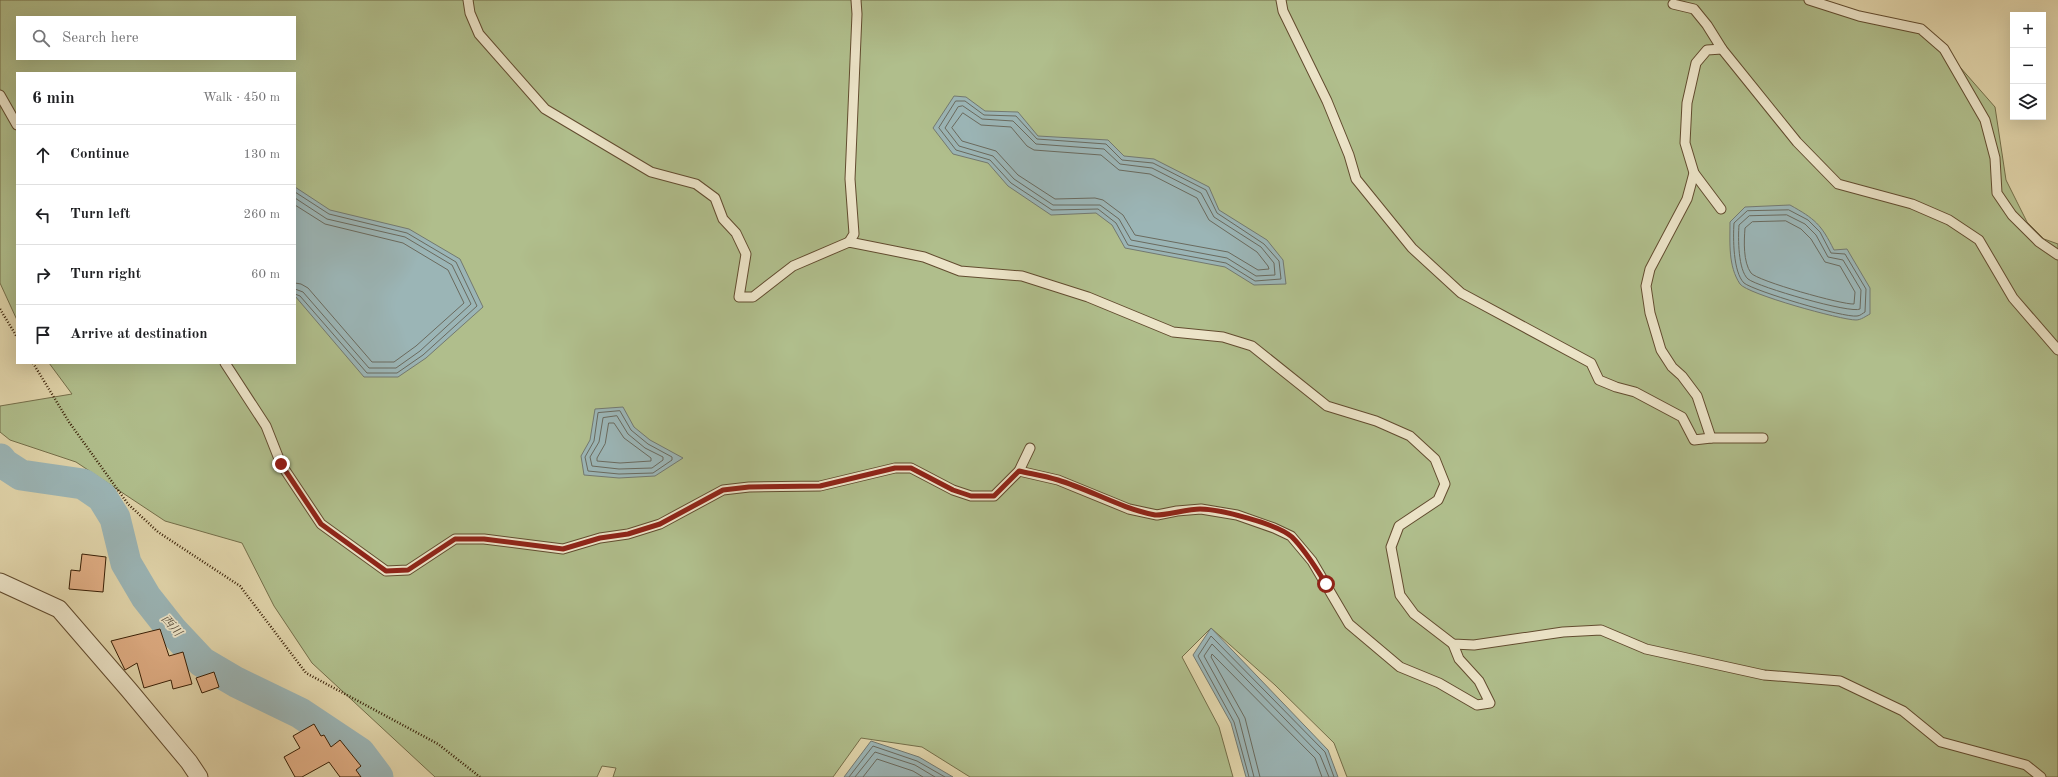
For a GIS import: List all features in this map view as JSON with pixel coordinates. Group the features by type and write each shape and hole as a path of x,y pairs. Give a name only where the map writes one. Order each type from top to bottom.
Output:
{"street":[{"path":"0,582 59,609 134,696 189,762 199,777"}],"lane":[{"path":"468,0 470,13 479,34 545,109 651,172 696,184 714,198 723,219 736,233 746,254 741,277 739,297 753,297 793,266 849,242 924,257 960,271 1022,276 1088,297 1173,332 1223,337 1252,346 1327,406 1376,421 1410,436 1435,459 1444,484 1438,500 1399,526 1391,548 1400,596 1414,614 1453,644 1459,659 1479,681 1490,703 1477,705 1439,683 1400,666 1349,624 1312,561 1291,536 1274,528 1237,515 1201,509 1177,511 1157,515 1129,509 1058,480 1019,471"},
{"path":"849,242 854,234 850,179 857,14 856,0"},
{"path":"1281,0 1283,11 1338,127 1349,155 1356,179 1412,248 1461,293 1590,363 1599,380 1616,387 1635,392 1682,417 1694,440 1711,438 1763,438"},
{"path":"1809,0 1859,16 1921,29 1944,49 1985,120 1995,158 1997,193 2012,215 2039,242 2058,255"},
{"path":"1674,4 1694,9 1707,25 1722,49 1797,142 1838,184 1912,204 1949,220 1979,240 2013,298 2058,350"},
{"path":"1721,209 1694,173 1684,143 1684,129 1696,63 1707,50 1722,49"},
{"path":"0,95 16,123"},
{"path":"1694,173 1687,199 1650,269 1646,286 1650,313 1661,350 1672,367 1682,376 1697,396 1711,438"},
{"path":"226,364 266,426 281,464 321,524 386,571 408,570 455,539 484,539 563,549 600,538 628,534 660,524 723,490 749,487 820,486 895,468 911,468 953,490 971,496 994,496 1019,471 1030,448"},
{"path":"1453,644 1474,645 1562,632 1601,630 1646,649 1764,675 1840,681 1903,711 1941,742 2026,765 2041,777"}],"path":[{"path":"0,309 16,335"},
{"path":"34,364 69,422 128,504 158,532 240,586 306,673 438,744 480,777"}],"green space":[{"path":"0,0 1806,0 1924,26 1995,107 2006,180 2027,222 2044,239 2058,244 2058,777 1347,777 1334,743 1275,685 1211,628 1182,657 1219,727 1233,777 970,777 922,747 861,738 833,777 613,777 616,768 602,766 597,777 435,777 312,663 274,606 242,543 165,521 76,462 10,440 0,432 0,406 72,394 50,364 296,364 296,72 16,72 16,318 0,283"}],"water":[{"path":"954,96 966,97 985,111 1018,112 1038,136 1108,140 1124,156 1154,159 1209,187 1219,210 1267,240 1283,260 1286,284 1254,285 1225,267 1125,248 1112,225 1096,213 1051,215 1008,186 988,163 953,154 933,128"},
{"path":"296,188 330,210 409,229 460,259 483,307 426,358 398,377 364,377 296,297"},
{"path":"1790,205 1806,214 1821,228 1834,250 1847,249 1870,288 1870,314 1862,319 1856,320 1833,316 1776,300 1759,294 1740,284 1733,270 1730,246 1730,222 1745,207"},
{"path":"623,407 634,427 650,440 683,458 655,476 619,478 584,475 581,456 590,440 595,409"},
{"path":"1211,628 1328,750 1338,777 1246,777 1231,723 1193,655"},
{"path":"871,741 919,757 953,777 844,777"}],"building":[{"path":"82,554 106,557 103,592 69,589 71,570 80,571"},
{"path":"160,629 169,656 183,652 192,684 173,689 171,680 144,688 137,663 125,670 111,641"},
{"path":"214,672 219,687 202,693 196,678"},
{"path":"314,724 321,736 324,735 331,747 340,740 361,766 356,770 361,777 340,777 329,762 302,777 295,777 284,757 300,748 293,736"}],"waterway":[{"name":"西川","path":"0,459 4,464 21,475 83,484 102,497 115,518 126,563 146,597 172,630 202,662 236,682 300,713 360,753 378,777"}],"route":[{"path":"281,464 301,497 321,524 386,571 408,570 455,539 484,539 563,549 600,538 628,534 660,524 723,490 749,487 786,488 820,486 895,468 911,468 953,490 971,496 994,496 1019,471 1058,480 1129,509 1157,515 1177,511 1201,509 1237,515 1274,528 1291,536 1312,561 1326,584"}]}
